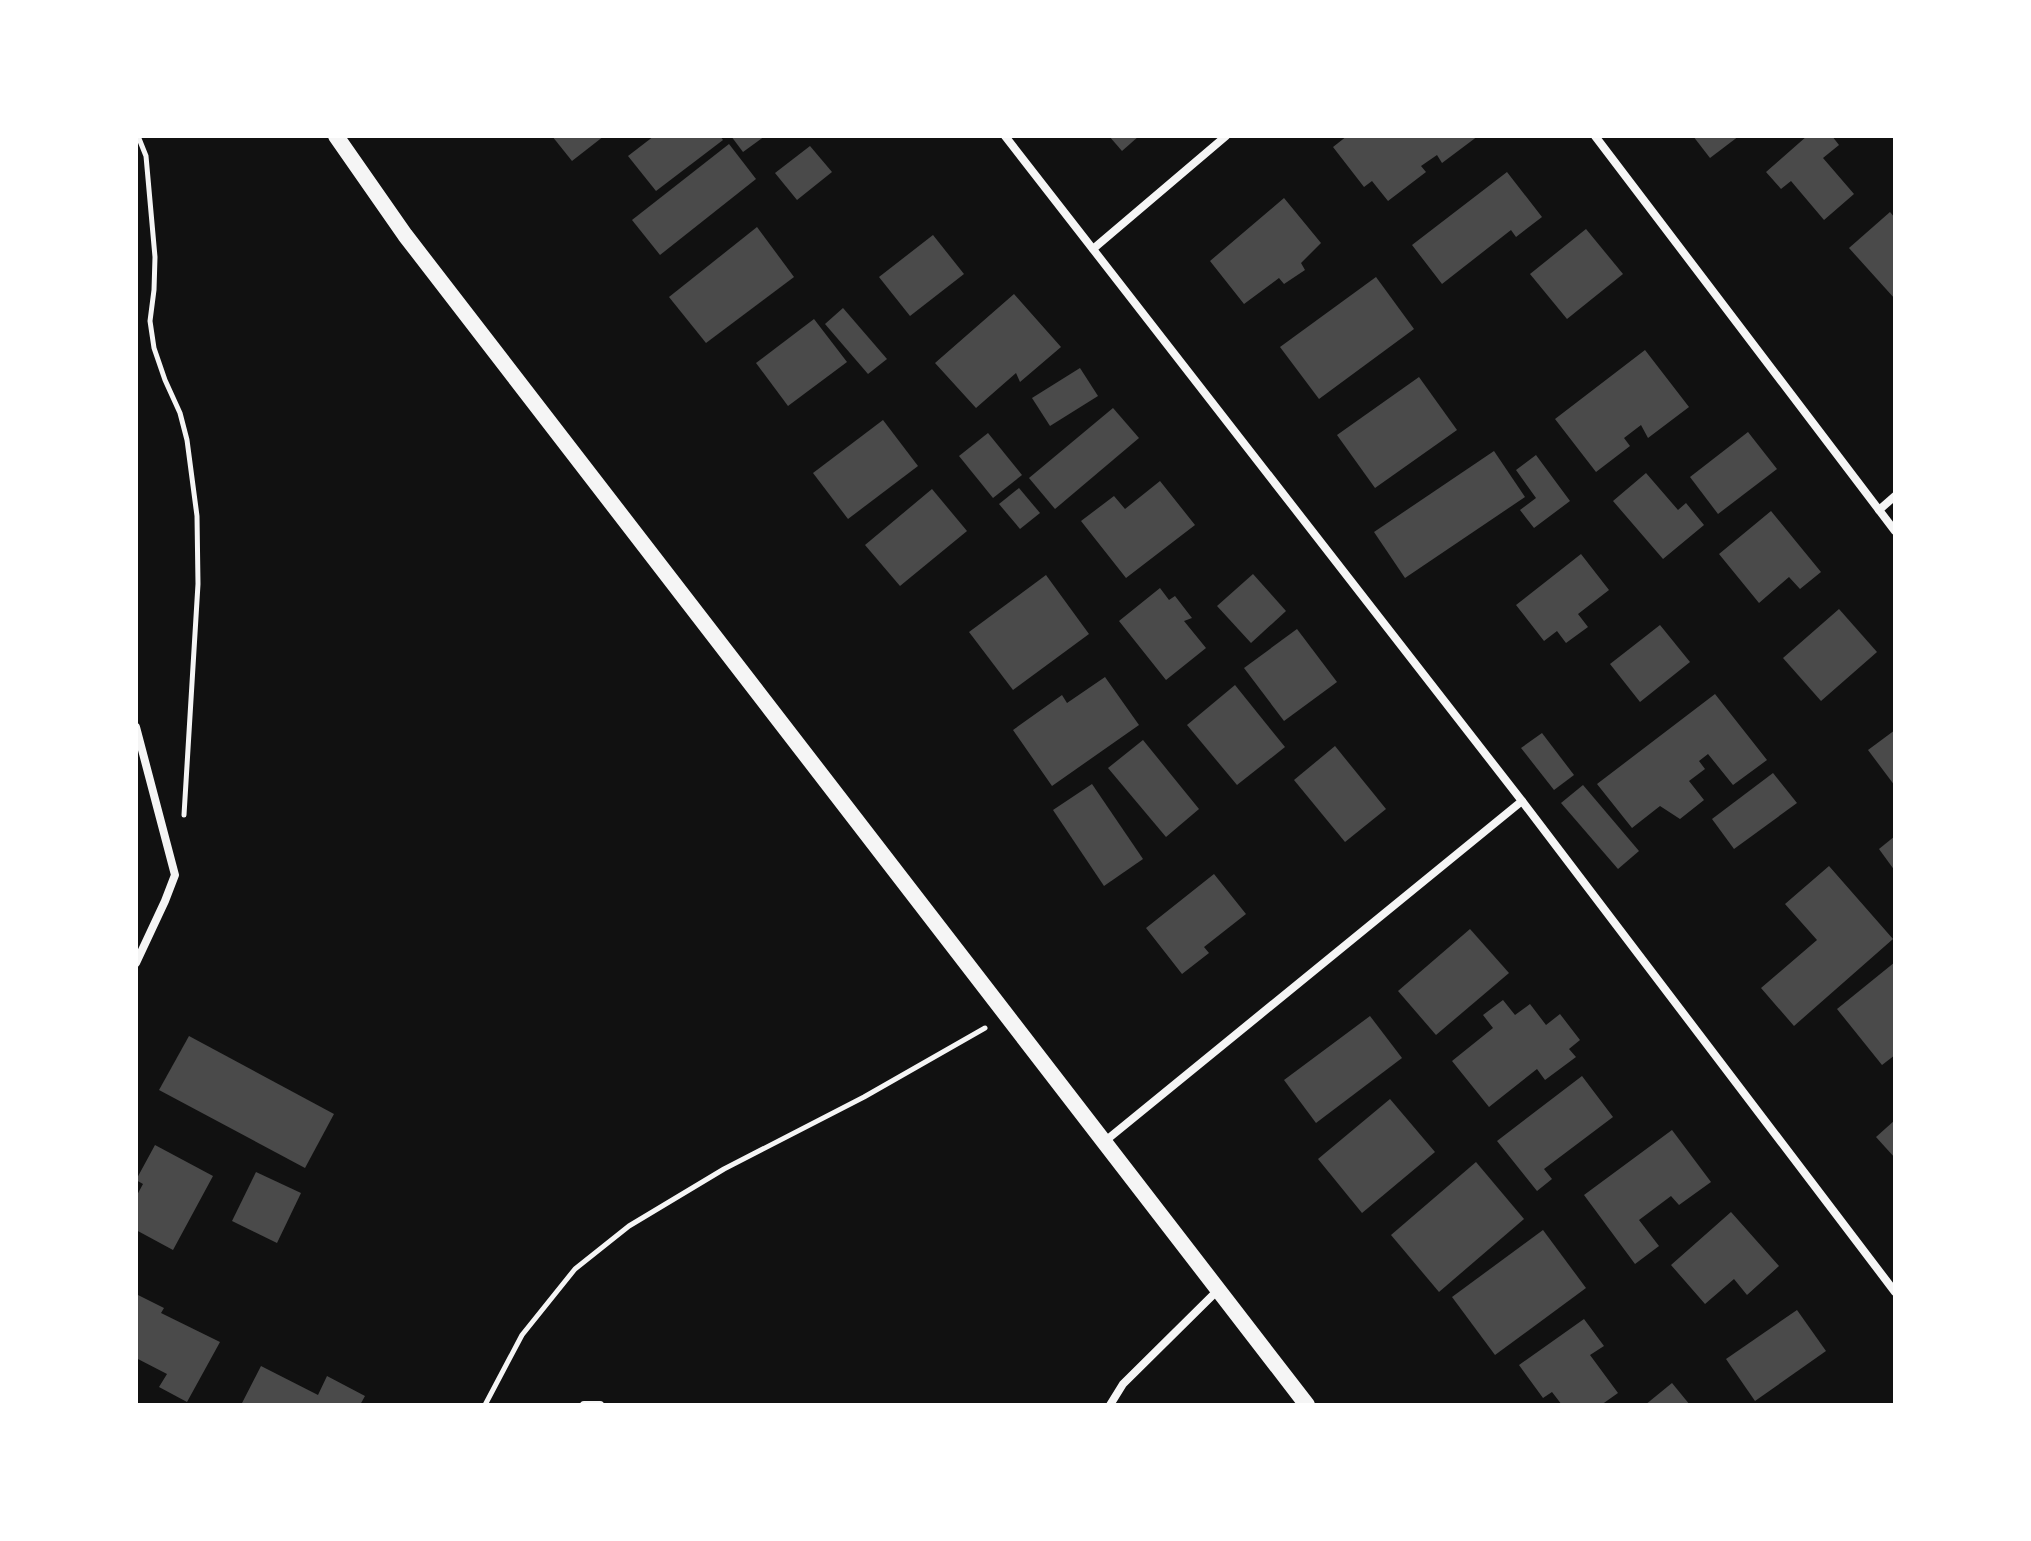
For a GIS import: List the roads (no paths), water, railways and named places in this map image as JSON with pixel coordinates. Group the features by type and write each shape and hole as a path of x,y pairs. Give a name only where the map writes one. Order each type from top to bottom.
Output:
{"main road":[{"path":"336,136 405,235 1307,1405"}],"street":[{"path":"1005,136 1522,801 1895,1292"},
{"path":"1093,249 1226,136"},
{"path":"1595,136 1895,531"},
{"path":"1879,510 1895,496"},
{"path":"136,727 175,875 136,963"},
{"path":"1104,1142 1522,801"},
{"path":"1110,1405 1123,1384 1218,1289"},
{"path":"584,1405 600,1405"}]}
